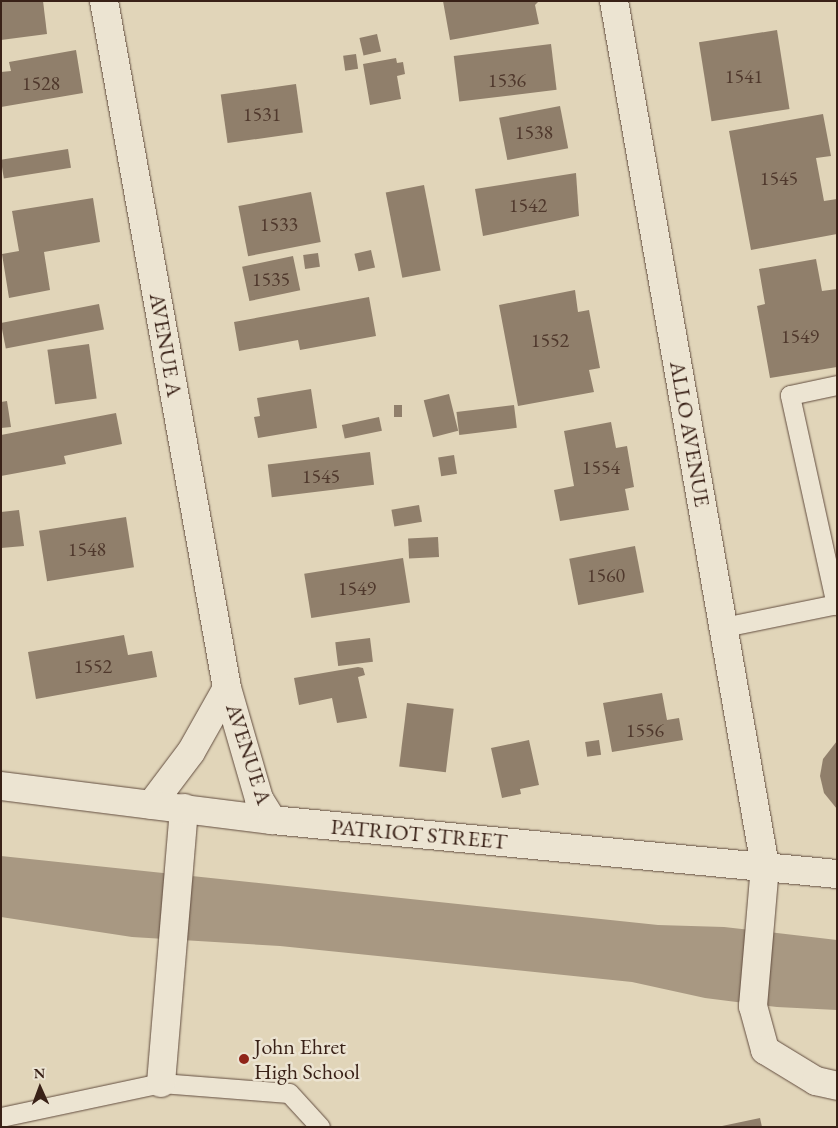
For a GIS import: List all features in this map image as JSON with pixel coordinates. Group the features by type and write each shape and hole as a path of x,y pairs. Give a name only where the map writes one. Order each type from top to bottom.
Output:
{"street":[{"name":"AVENUE A","path":"104,1 228,688 259,799 272,820"},
{"name":"ALLO AVENUE","path":"614,1 765,866 753,1006 766,1050 816,1081 837,1086"},
{"name":"AVENUE A","path":"151,805 191,752 228,688"},
{"name":"PATRIOT STREET","path":"1,786 272,820 837,874"},
{"path":"161,1083 184,808"}],"lane":[{"path":"724,627 836,604 790,395 837,385"},
{"path":"1,1118 161,1083 289,1093 320,1127"}],"shaded area":[{"path":"1,856 658,925 724,927 837,940 837,1010 777,1007 705,998 632,982 280,946 132,937 1,917"}],"building":[{"path":"1,1 43,1 47,34 1,40"},
{"path":"443,1 539,1 535,5 539,24 450,40"},
{"path":"777,30 790,109 711,121 699,42"},
{"path":"377,34 381,52 364,56 359,38"},
{"path":"551,44 557,90 459,102 454,56"},
{"path":"76,50 83,93 1,107 1,72 11,71 9,62"},
{"path":"356,54 358,69 345,71 343,56"},
{"path":"396,58 397,63 403,62 405,74 397,76 401,99 370,105 363,64"},
{"path":"296,84 303,133 228,143 221,95"},
{"path":"560,106 568,148 507,160 499,118"},
{"path":"823,114 831,156 816,158 824,201 837,199 837,234 751,250 729,131"},
{"path":"68,149 71,168 4,178 1,160"},
{"path":"576,173 579,216 483,236 475,189"},
{"path":"424,185 441,270 402,278 386,192"},
{"path":"311,192 321,242 248,256 238,206"},
{"path":"93,198 100,242 44,252 50,290 9,298 2,254 19,251 12,211"},
{"path":"371,250 375,268 358,271 354,254"},
{"path":"318,253 320,267 305,269 303,255"},
{"path":"293,256 300,290 249,301 242,267"},
{"path":"816,259 822,291 837,289 837,367 770,378 757,306 765,304 759,269"},
{"path":"575,290 578,312 589,310 600,368 589,370 594,392 518,406 499,305"},
{"path":"369,297 376,336 300,350 298,340 239,351 234,322"},
{"path":"99,304 104,330 6,349 1,323"},
{"path":"89,344 97,398 55,404 47,350"},
{"path":"311,389 317,428 258,438 254,417 260,416 257,398"},
{"path":"449,394 458,431 433,437 424,400"},
{"path":"7,401 11,427 1,428 1,402"},
{"path":"394,405 402,405 402,417 394,417"},
{"path":"514,405 517,428 459,435 456,412"},
{"path":"116,413 122,444 64,456 66,464 1,476 1,435"},
{"path":"379,417 382,431 345,439 342,425"},
{"path":"611,422 616,448 627,446 634,487 625,489 629,510 560,521 554,490 574,486 564,431"},
{"path":"370,452 374,485 272,497 268,465"},
{"path":"454,455 457,474 441,476 438,458"},
{"path":"419,505 422,522 394,527 391,510"},
{"path":"19,510 24,546 1,548 1,512"},
{"path":"126,517 134,567 47,581 39,531"},
{"path":"438,537 439,557 409,559 408,539"},
{"path":"635,546 644,592 578,605 569,559"},
{"path":"403,558 410,602 311,618 304,574"},
{"path":"124,635 128,655 152,651 157,677 36,699 28,652"},
{"path":"370,638 373,662 338,666 335,642"},
{"path":"358,667 363,668 365,675 358,677 367,718 337,723 332,698 299,705 294,678"},
{"path":"662,693 667,720 679,718 683,740 612,752 603,703"},
{"path":"407,703 454,709 446,772 399,767"},
{"path":"529,740 539,785 520,789 521,794 502,798 491,748"},
{"path":"599,740 601,755 587,757 585,742"},
{"path":"837,741 837,809 824,793 820,776 823,759"},
{"path":"760,1118 762,1127 722,1127 722,1126"}],"place":[{"name":"John Ehret High School","path":"244,1059"}]}
